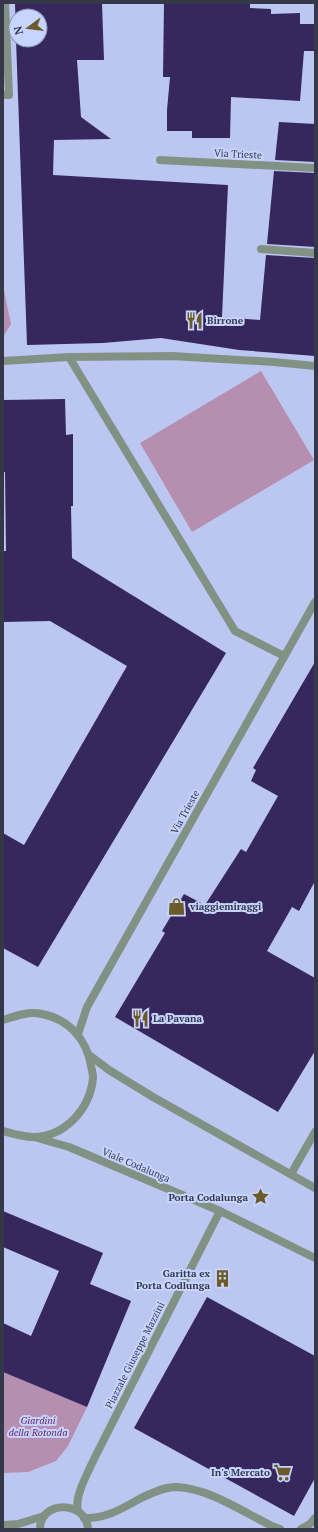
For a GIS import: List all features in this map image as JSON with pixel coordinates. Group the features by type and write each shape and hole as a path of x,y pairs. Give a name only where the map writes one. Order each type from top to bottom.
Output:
{"street":[{"path":"3,96 9,95 5,3"},
{"name":"Via Trieste","path":"160,160 315,168"},
{"path":"261,250 315,253"},
{"path":"3,361 69,357 172,356 315,366"},
{"path":"69,357 235,631 284,656"},
{"name":"Via Trieste","path":"78,1034 87,1007 315,602"},
{"path":"3,1020 20,1014 41,1014 61,1021 78,1034 85,1044 89,1055 93,1077 88,1099 84,1106 75,1118 57,1132 34,1137 18,1136 3,1131"},
{"path":"89,1055 109,1070 154,1097 315,1188"},
{"path":"291,1174 315,1132"},
{"name":"Viale Codalunga","path":"34,1137 69,1147 220,1210 315,1258"},
{"name":"Piazzale Giuseppe Mazzini","path":"78,1511 78,1495 94,1459 220,1210"},
{"path":"84,1518 104,1517 159,1490 175,1487 193,1490 213,1496 280,1529"},
{"path":"4,1527 44,1516 51,1510 60,1507 69,1507 78,1511 84,1518 88,1529"},
{"path":"40,1529 44,1516"},
{"path":"301,1529 310,1524 315,1518"}],"green space":[{"path":"3,286 11,324 3,337"},
{"path":"261,371 314,460 192,532 140,443"},
{"name":"Giardini della Rotonda","path":"3,1372 87,1407 68,1446 56,1461 28,1472 3,1473"}],"building":[{"path":"15,3 102,3 104,60 77,60 81,117 111,139 54,140 53,175 228,185 222,317 260,320 266,255 315,258 315,356 239,350 161,338 103,343 27,345 16,48 48,48 48,8 15,8"},
{"path":"164,3 250,3 250,8 271,9 271,14 300,13 300,24 315,24 315,51 304,51 300,101 231,97 230,138 192,138 192,131 167,131 170,77 163,77"},
{"path":"279,122 315,124 315,162 275,160"},
{"path":"274,171 315,173 315,247 267,244"},
{"path":"65,399 66,435 73,434 73,506 71,506 72,558 226,653 38,967 3,948 3,833 24,845 127,666 50,621 3,622 3,551 6,551 5,472 3,472 3,400"},
{"path":"315,662 315,881 299,911 292,907 267,951 315,978 315,1051 278,1112 115,1017 165,933 162,931 184,894 205,905 241,849 246,852 278,796 251,781 256,770 253,768"},
{"path":"3,1211 103,1253 90,1284 131,1301 87,1407 3,1372 3,1323 31,1336 59,1271 3,1247"},
{"path":"207,1297 315,1356 315,1478 294,1516 134,1428"}],"place":[{"name":"Birrone","path":"194,320"},
{"name":"viaggiemiraggi","path":"177,906"},
{"name":"La Pavana","path":"140,1018"},
{"name":"Porta Codalunga","path":"261,1197"},
{"name":"Garitta ex Porta Codlunga","path":"223,1279"},
{"name":"In's Mercato","path":"283,1472"}]}
